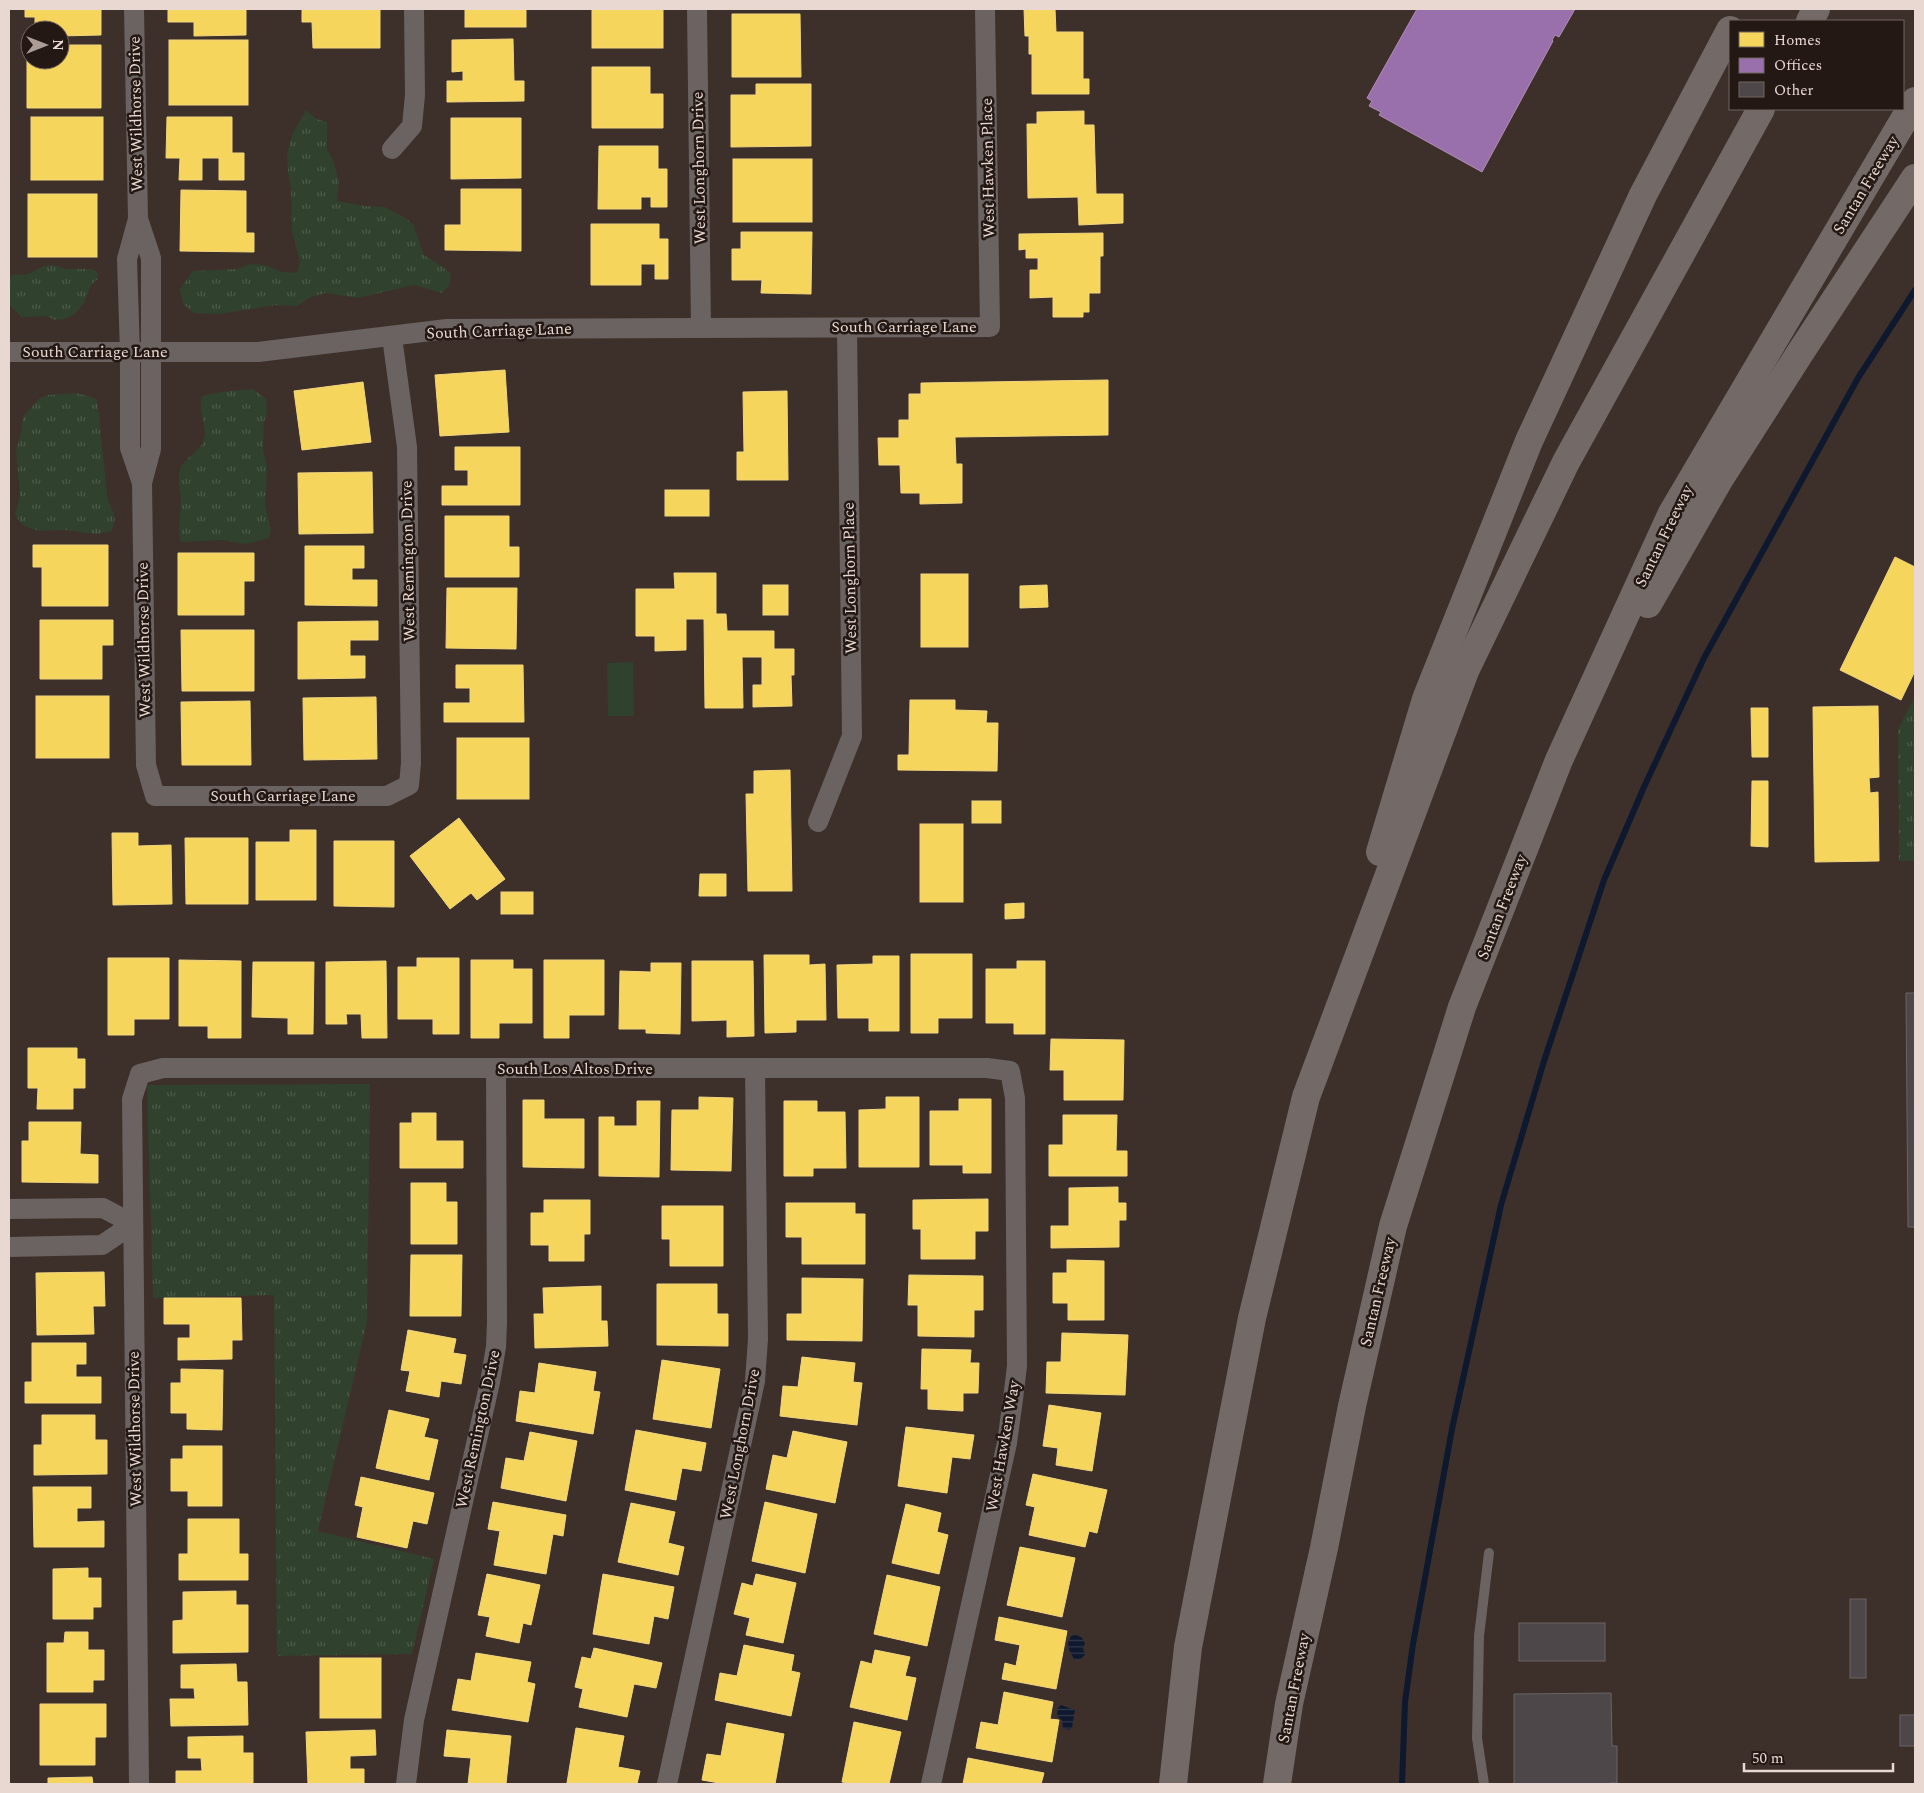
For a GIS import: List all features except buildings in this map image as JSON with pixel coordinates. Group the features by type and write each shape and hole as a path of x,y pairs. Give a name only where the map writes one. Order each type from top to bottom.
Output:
{"highway":[{"path":"1173,1784 1188,1647 1252,1318 1306,1097 1426,699 1529,441 1643,195 1729,32"},
{"name":"Santan Freeway","path":"1277,1784 1289,1704 1324,1548 1352,1406 1393,1226 1462,1007 1559,760 1672,513 1915,101"},
{"path":"1306,1097 1465,672 1566,462 1760,110"},
{"path":"1559,760 1718,480 1915,178"}],"street":[{"name":"West Wildhorse Drive","path":"134,9 138,219 127,259 130,353 130,448 142,484"},
{"path":"392,149 412,126 414,9"},
{"name":"West Longhorn Drive","path":"697,9 701,328"},
{"name":"West Hawken Place","path":"985,9 990,327"},
{"name":"West Wildhorse Drive","path":"138,219 151,258 152,449 142,484 146,764 155,796"},
{"name":"South Carriage Lane","path":"9,352 258,352 447,329 990,327"},
{"name":"West Longhorn Place","path":"818,822 852,736 848,328"},
{"name":"West Remington Drive","path":"392,337 407,447 411,763 409,785"},
{"name":"South Carriage Lane","path":"155,796 386,796 409,785"},
{"name":"South Los Altos Drive","path":"140,1074 163,1068 987,1068 1010,1071"},
{"name":"West Longhorn Drive","path":"667,1784 755,1381 758,1339 756,1068"},
{"name":"West Remington Drive","path":"406,1784 414,1720 490,1382 496,1347 496,1069"},
{"name":"West Hawken Way","path":"931,1784 1007,1443 1017,1366 1015,1108 1010,1071"},
{"name":"West Wildhorse Drive","path":"139,1784 132,1099 140,1074"},
{"path":"9,1209 103,1208 133,1224 102,1245 9,1247"}],"lane":[{"path":"1484,1784 1477,1738 1478,1636 1489,1553"}],"green space":[{"path":"306,110 316,119 327,122 327,149 334,163 339,181 337,201 385,207 404,217 413,224 424,255 450,272 451,278 448,286 442,293 414,285 358,298 326,293 311,297 297,306 276,305 219,314 194,313 183,304 180,289 193,271 237,269 250,264 265,265 281,272 297,273 300,262 292,231 291,189 287,153 293,133"},
{"path":"54,265 66,269 92,269 97,272 98,279 91,285 84,303 74,315 55,320 45,316 22,317 9,305 9,277 14,274 26,275 44,266"},
{"path":"253,389 266,399 267,412 264,422 263,450 267,466 265,505 271,530 269,538 246,544 222,540 181,542 179,531 181,500 179,474 182,465 199,449 203,442 205,431 201,408 202,397 219,392"},
{"path":"75,393 96,399 98,406 107,495 115,520 111,531 105,533 93,534 64,530 34,530 23,525 15,514 20,496 16,450 23,416 40,398 48,395"},
{"path":"633,662 634,716 608,716 607,663"},
{"path":"1915,696 1915,861 1899,861 1898,729"},
{"path":"370,1084 367,1322 318,1531 434,1559 412,1654 277,1656 274,1295 153,1298 147,1085"}],"water":[{"path":"1076,1634 1085,1643 1083,1648 1085,1655 1079,1660 1074,1659 1069,1650 1068,1643 1071,1636"},
{"path":"1061,1705 1075,1710 1072,1728 1069,1730 1063,1728 1062,1720 1057,1716 1058,1708"}],"waterway":[{"path":"1402,1784 1405,1702 1413,1644 1452,1429 1501,1205 1544,1061 1604,880 1644,787 1704,658 1858,378 1915,290"}]}
